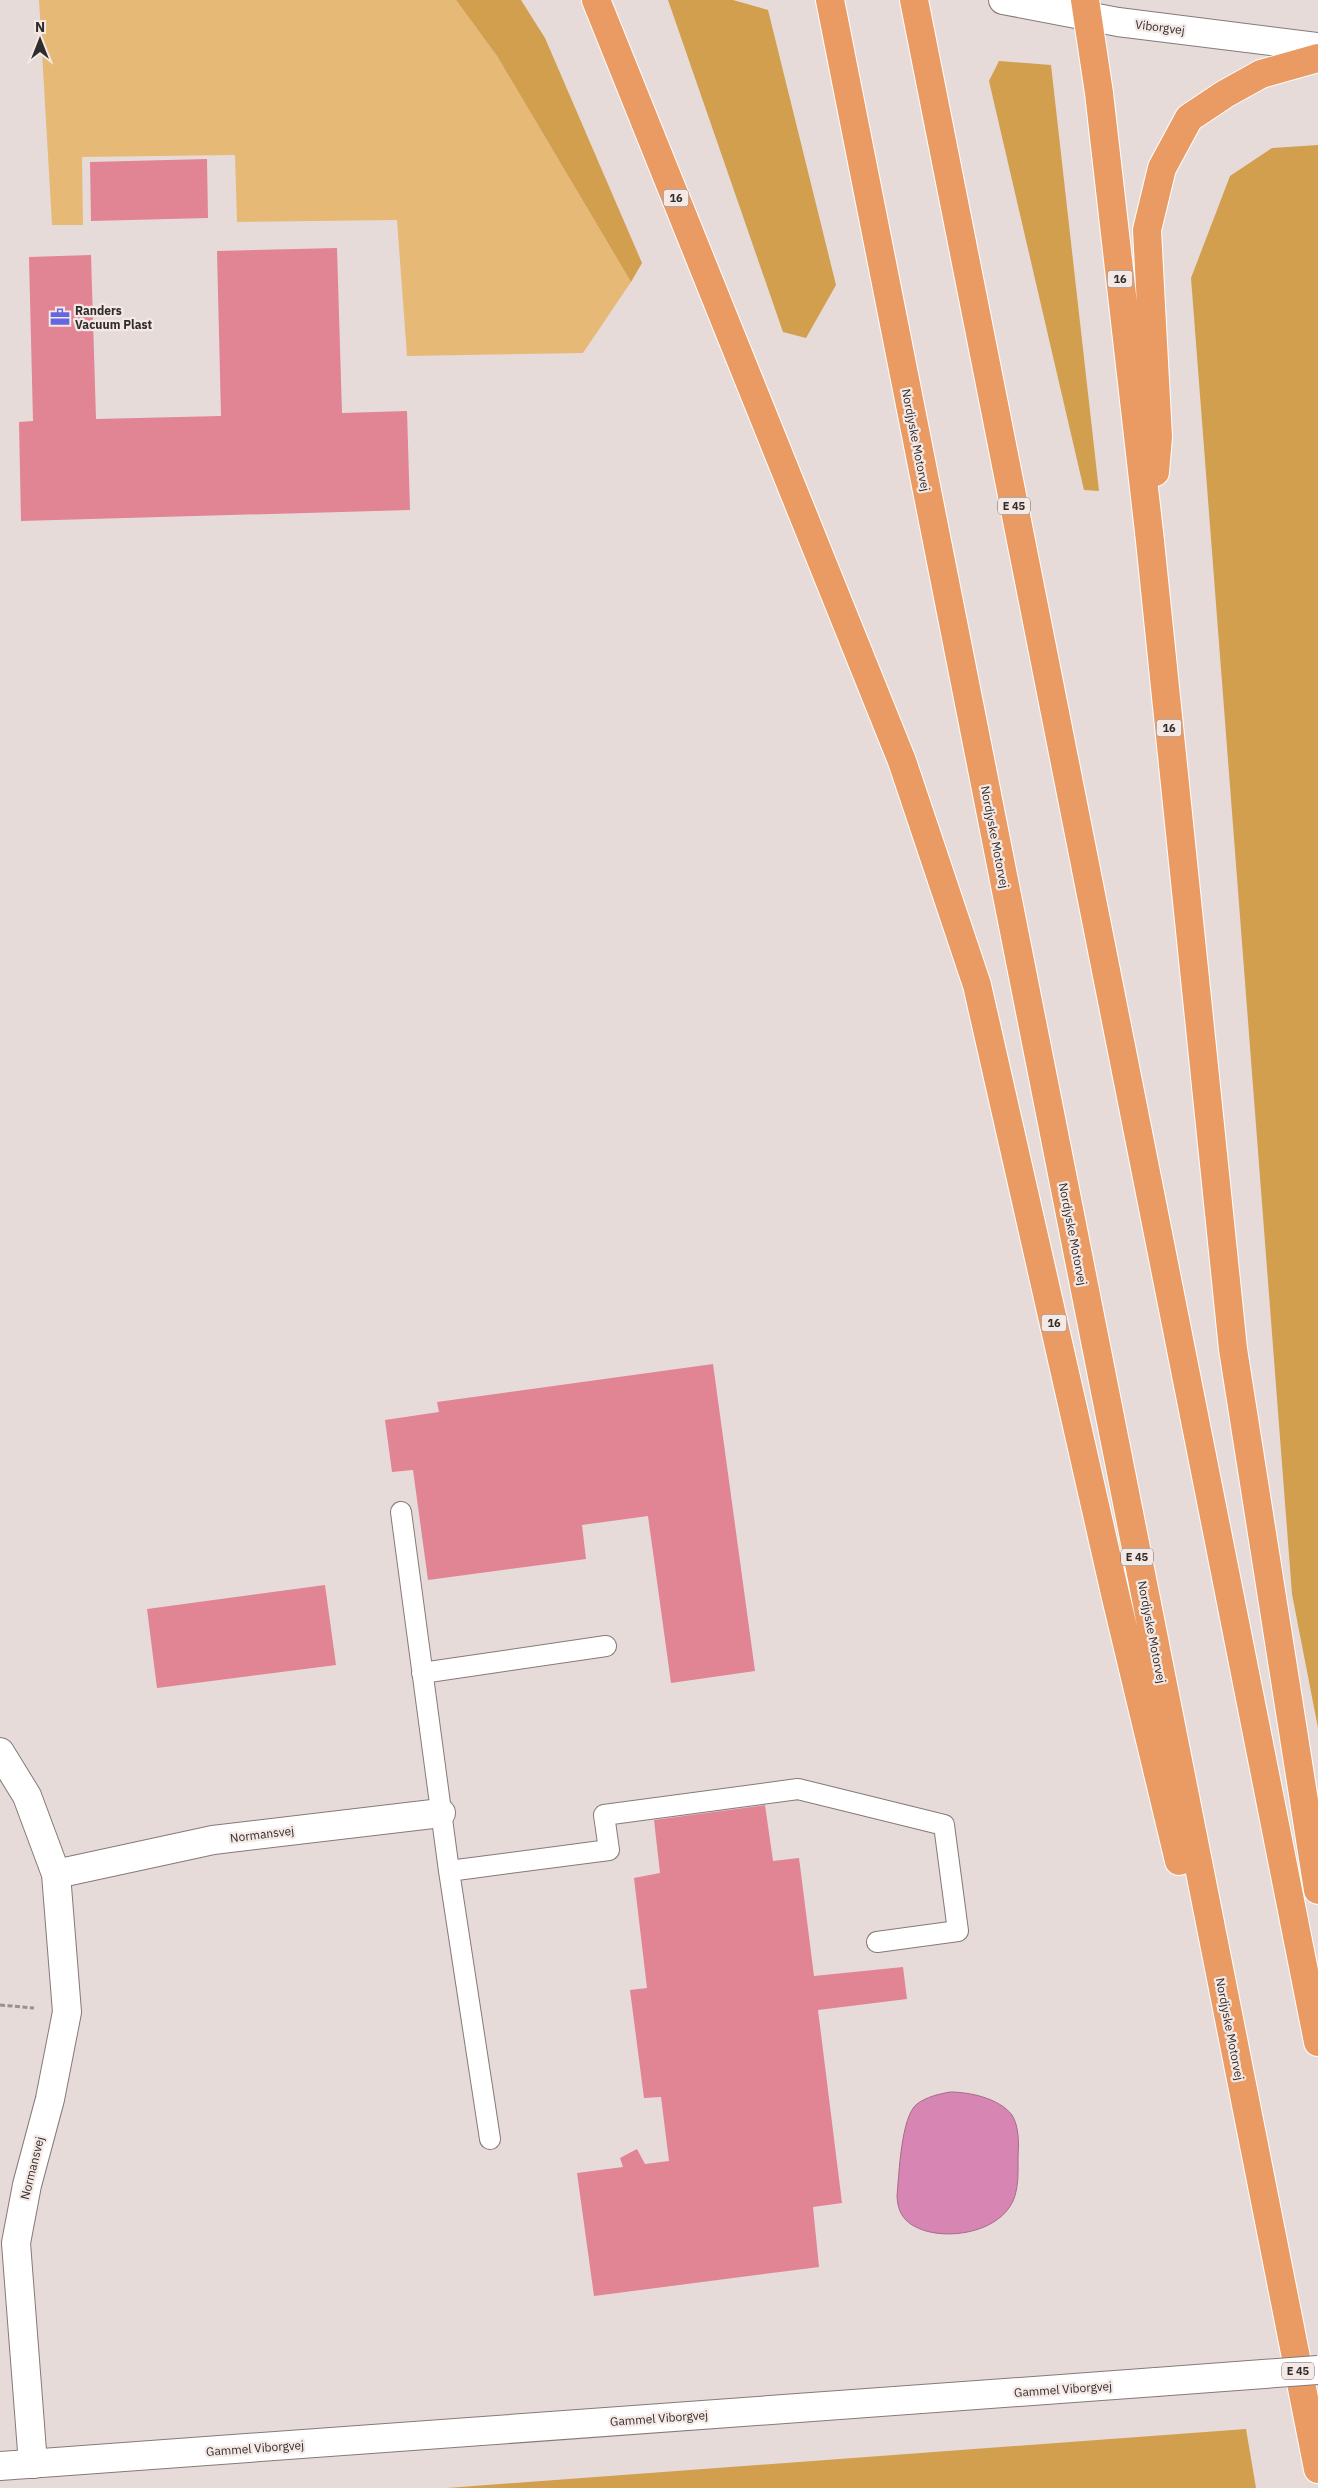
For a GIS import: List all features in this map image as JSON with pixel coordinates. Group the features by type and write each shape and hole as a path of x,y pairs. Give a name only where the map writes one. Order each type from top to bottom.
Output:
{"highway":[{"name":"16","path":"596,0 902,761 977,985 1116,1598 1279,2273"},
{"name":"Nordjyske Motorvej","path":"830,0 1318,2469"},
{"name":"E 45","path":"914,0 1318,2042"},
{"name":"16","path":"1086,9 1099,93 1150,541 1233,1349 1318,1890"},
{"path":"1150,541 1158,437 1147,230 1162,168 1189,118 1225,94 1261,74 1318,58"}],"street":[{"name":"Viborgvej","path":"1003,0 1051,11 1086,9 1318,47"},
{"name":"Normansvej","path":"0,1752 27,1796 56,1874 67,2012 50,2099 27,2185 16,2243 33,2464"},
{"name":"Normansvej","path":"56,1874 213,1840 441,1813"},
{"name":"Gammel Viborgvej","path":"0,2466 1318,2370"}],"lane":[{"path":"401,1512 449,1872 490,2139"},
{"path":"422,1673 606,1646"},
{"path":"449,1872 609,1850 604,1814 798,1789 944,1825 958,1931 877,1942"}],"shaded area":[{"path":"39,0 456,0 497,56 631,282 583,353 407,356 397,220 237,222 235,155 82,157 83,225 52,225"},
{"path":"456,0 521,0 545,38 642,263 631,282 497,56"},
{"path":"668,0 733,0 768,10 836,285 806,338 783,332"},
{"path":"999,61 1051,65 1099,491 1084,490 989,81"},
{"path":"1318,145 1318,1728 1292,1594 1191,278 1230,176 1272,148"},
{"path":"950,2092 966,2093 992,2100 1000,2104 1012,2115 1018,2135 1018,2179 1013,2201 997,2219 987,2226 975,2230 949,2234 926,2231 909,2223 899,2209 897,2196 900,2161 907,2120 917,2104 924,2099"},
{"path":"1246,2429 1256,2488 447,2488"}],"building":[{"path":"207,159 208,218 91,221 90,162"},
{"path":"337,248 342,413 407,411 410,510 21,521 19,422 33,421 29,257 91,255 96,419 221,416 217,251"},
{"path":"713,1364 755,1671 671,1683 648,1516 582,1525 586,1559 428,1580 413,1470 392,1472 385,1420 439,1412 437,1402"},
{"path":"325,1585 336,1665 157,1688 147,1609"},
{"path":"765,1805 773,1861 799,1858 814,1976 903,1967 907,1999 818,2010 842,2203 813,2207 819,2267 594,2296 577,2173 623,2167 620,2158 637,2149 645,2164 669,2161 661,2097 644,2098 630,1990 647,1988 634,1878 660,1873 654,1820"}],"place":[{"name":"Randers Vacuum Plast","path":"60,317"}]}
